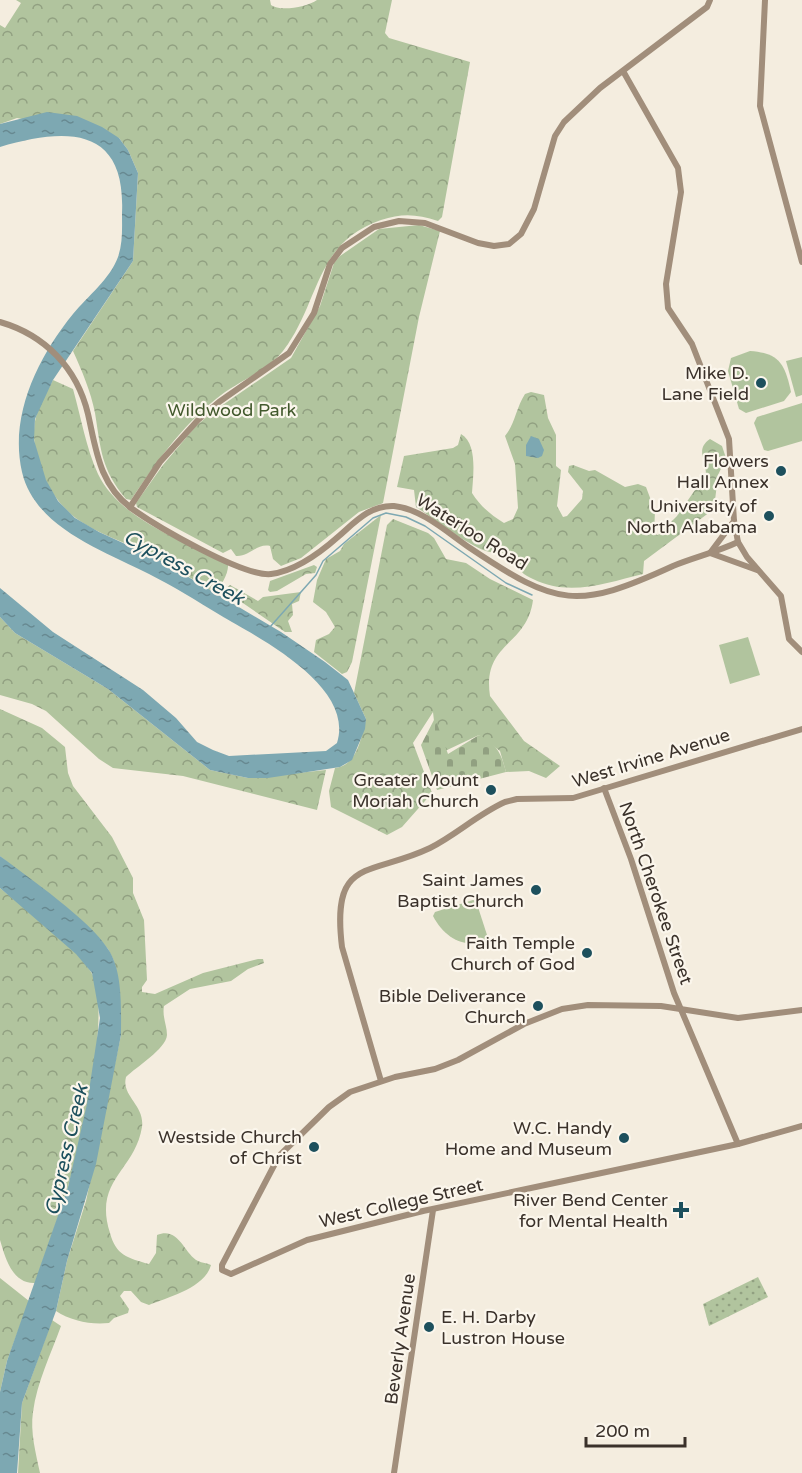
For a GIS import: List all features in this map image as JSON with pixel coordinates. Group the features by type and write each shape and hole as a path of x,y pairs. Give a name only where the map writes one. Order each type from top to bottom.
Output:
{"street":[{"path":"130,507 160,462 198,420 219,402 289,352 314,313 332,259 363,232 385,224 417,222 494,246 509,244 515,240 534,209 559,128 591,95 707,7 710,0"},
{"path":"765,0 760,106 802,262"},
{"path":"623,71 679,174 681,192 666,284 668,308 692,345 726,428 731,451 734,521 738,542 747,557 782,596 789,639 802,652"},
{"name":"Waterloo Road","path":"0,322 34,337 59,356 72,374 88,414 92,441 100,467 115,493 130,507 242,569 268,574 290,568 315,555 368,512 390,506 414,511 525,583 563,595 588,597 626,588 738,542"},
{"path":"734,521 711,553 761,572"},
{"name":"West Irvine Avenue","path":"381,1081 342,947 340,925 344,892 350,880 362,870 431,847 505,802 517,799 573,798 802,729"},
{"name":"North Cherokee Street","path":"604,788 680,1007 738,1144"},
{"path":"381,1081 442,1066 524,1024 562,1009 608,1005 680,1007 738,1018 802,1010"},
{"name":"West College Street","path":"381,1081 343,1096 279,1156 222,1265 222,1270 231,1274 307,1240 433,1210 738,1144 802,1126"},
{"path":"792,1129 802,1132"},
{"name":"Beverly Avenue","path":"394,1473 433,1210"}],"green space":[{"path":"16,0 270,0 271,5 275,7 287,8 300,7 317,0 392,0 385,33 389,38 470,62 442,217 438,221 410,215 396,216 359,230 343,243 330,259 295,333 283,351 260,371 233,387 203,410 159,460 131,500 126,499 111,478 103,459 91,397 73,351 133,261 138,173 128,150 119,138 17,118 0,124 0,25 5,28 21,3"},
{"name":"Wildwood Park","path":"419,225 440,231 419,317 383,503 359,512 301,558 281,566 273,559 270,546 261,546 241,556 236,556 231,549 223,553 137,507 136,503 163,465 196,426 291,358 320,306 334,263 340,256 379,229"},
{"name":"Mike D. Lane Field","path":"750,351 768,354 780,362 791,392 784,401 746,413 739,409 728,371 731,358"},
{"path":"802,357 802,395 796,397 786,361"},
{"path":"53,380 73,389 87,443 98,474 121,504 155,528 228,564 226,576 216,590 213,592 155,557 85,524 58,500 43,474 35,445 34,431 39,407"},
{"path":"531,392 544,395 548,418 556,435 556,466 561,470 557,506 563,517 567,516 582,499 583,491 568,472 569,466 573,465 589,471 595,470 625,487 638,484 646,487 655,511 654,534 658,535 677,516 706,474 702,451 710,439 722,446 726,458 718,475 714,509 644,561 643,574 588,587 574,588 547,584 525,575 520,570 517,557 486,551 459,537 416,507 414,490 397,487 404,456 453,448 458,445 461,434 470,445 472,453 472,493 486,510 504,523 513,519 518,508 515,464 505,436 525,394"},
{"path":"802,403 802,441 768,451 764,450 754,423 757,417"},
{"path":"381,515 352,662 347,672 342,674 314,652 316,640 329,634 335,627 326,612 313,602 317,580 326,559 340,551 344,544"},
{"path":"393,519 428,533 434,538 446,559 466,563 490,579 533,600 523,627 499,654 493,665 489,678 490,696 524,741 560,766 546,778 529,771 506,772 500,751 479,735 445,751 433,712 413,743 432,793 402,827 387,835 331,807 329,791 335,768 343,766 354,756 366,719 354,693 387,525"},
{"path":"314,565 317,567 315,573 306,574 277,591 268,590 270,581"},
{"path":"230,585 258,601 263,597 301,592 299,601 292,604 293,615 288,621 292,632 285,632 237,599 226,596 224,590"},
{"path":"0,617 15,633 108,689 210,770 248,778 326,770 317,810 183,776 113,768 99,759 46,711 32,704 0,695"},
{"path":"748,637 760,675 730,684 719,645"},
{"path":"0,709 42,728 65,747 68,773 73,786 112,837 133,878 133,893 144,920 147,980 142,987 142,992 155,994 203,973 258,959 263,959 264,963 248,969 231,981 190,989 164,1006 167,1035 162,1046 126,1077 125,1084 140,1113 142,1127 132,1155 117,1177 107,1200 106,1215 112,1240 119,1251 134,1260 149,1264 156,1253 157,1235 171,1234 193,1258 211,1265 207,1273 194,1286 149,1305 141,1302 131,1291 124,1291 120,1296 129,1309 128,1313 114,1318 109,1323 81,1322 56,1311 67,1261 86,1201 121,1035 114,961 97,936 0,856"},
{"path":"435,718 448,754 479,735 497,750 506,772 437,790 421,745"},
{"path":"0,888 72,948 91,972 97,990 99,1015 97,1045 87,1110 68,1187 35,1283 27,1282 15,1274 7,1261 0,1240"},
{"path":"476,901 488,938 486,942 469,943 455,939 443,930 433,916 435,912"},
{"path":"758,1277 768,1297 709,1326 703,1304"},
{"path":"0,1278 29,1301 7,1361 0,1392"},
{"path":"52,1320 61,1326 41,1379 32,1420 40,1473 18,1473 22,1403"}],"water":[{"name":"Cypress Creek","path":"47,112 77,116 102,127 119,138 128,150 138,173 133,261 53,380 35,419 34,440 46,480 58,501 75,518 99,532 158,559 281,632 348,680 366,719 365,729 352,760 340,767 268,778 248,778 210,770 108,689 15,633 0,617 0,588 53,632 143,690 176,718 197,742 229,756 326,751 337,743 339,722 332,702 300,666 257,637 176,589 74,535 56,523 29,492 22,472 19,451 23,409 29,388 48,349 60,331 114,265 120,252 122,235 121,184 114,163 102,148 87,140 68,136 47,137 0,147 0,124"},
{"path":"531,436 539,439 544,450 542,456 538,458 526,456 526,445"},
{"name":"Cypress Creek","path":"0,856 58,900 88,925 99,938 113,958 119,979 121,1002 121,1035 96,1164 67,1261 56,1311 22,1403 17,1473 0,1473 0,1392 7,1361 68,1187 87,1104 100,1018 92,973 76,954 0,888"}],"waterway":[{"path":"270,627 316,575 323,561 373,518 386,513 406,517 425,526 506,583 532,595"}],"place":[{"name":"Mike D. Lane Field","path":"761,383"},
{"name":"Flowers Hall Annex","path":"781,471"},
{"name":"University of North Alabama","path":"769,516"},
{"name":"Greater Mount Moriah Church","path":"491,790"},
{"name":"Saint James Baptist Church","path":"536,890"},
{"name":"Faith Temple Church of God","path":"587,953"},
{"name":"Bible Deliverance Church","path":"538,1006"},
{"name":"W.C. Handy Home and Museum","path":"624,1138"},
{"name":"Westside Church of Christ","path":"314,1147"},
{"name":"River Bend Center for Mental Health","path":"681,1210"},
{"name":"E. H. Darby Lustron House","path":"429,1327"}]}
